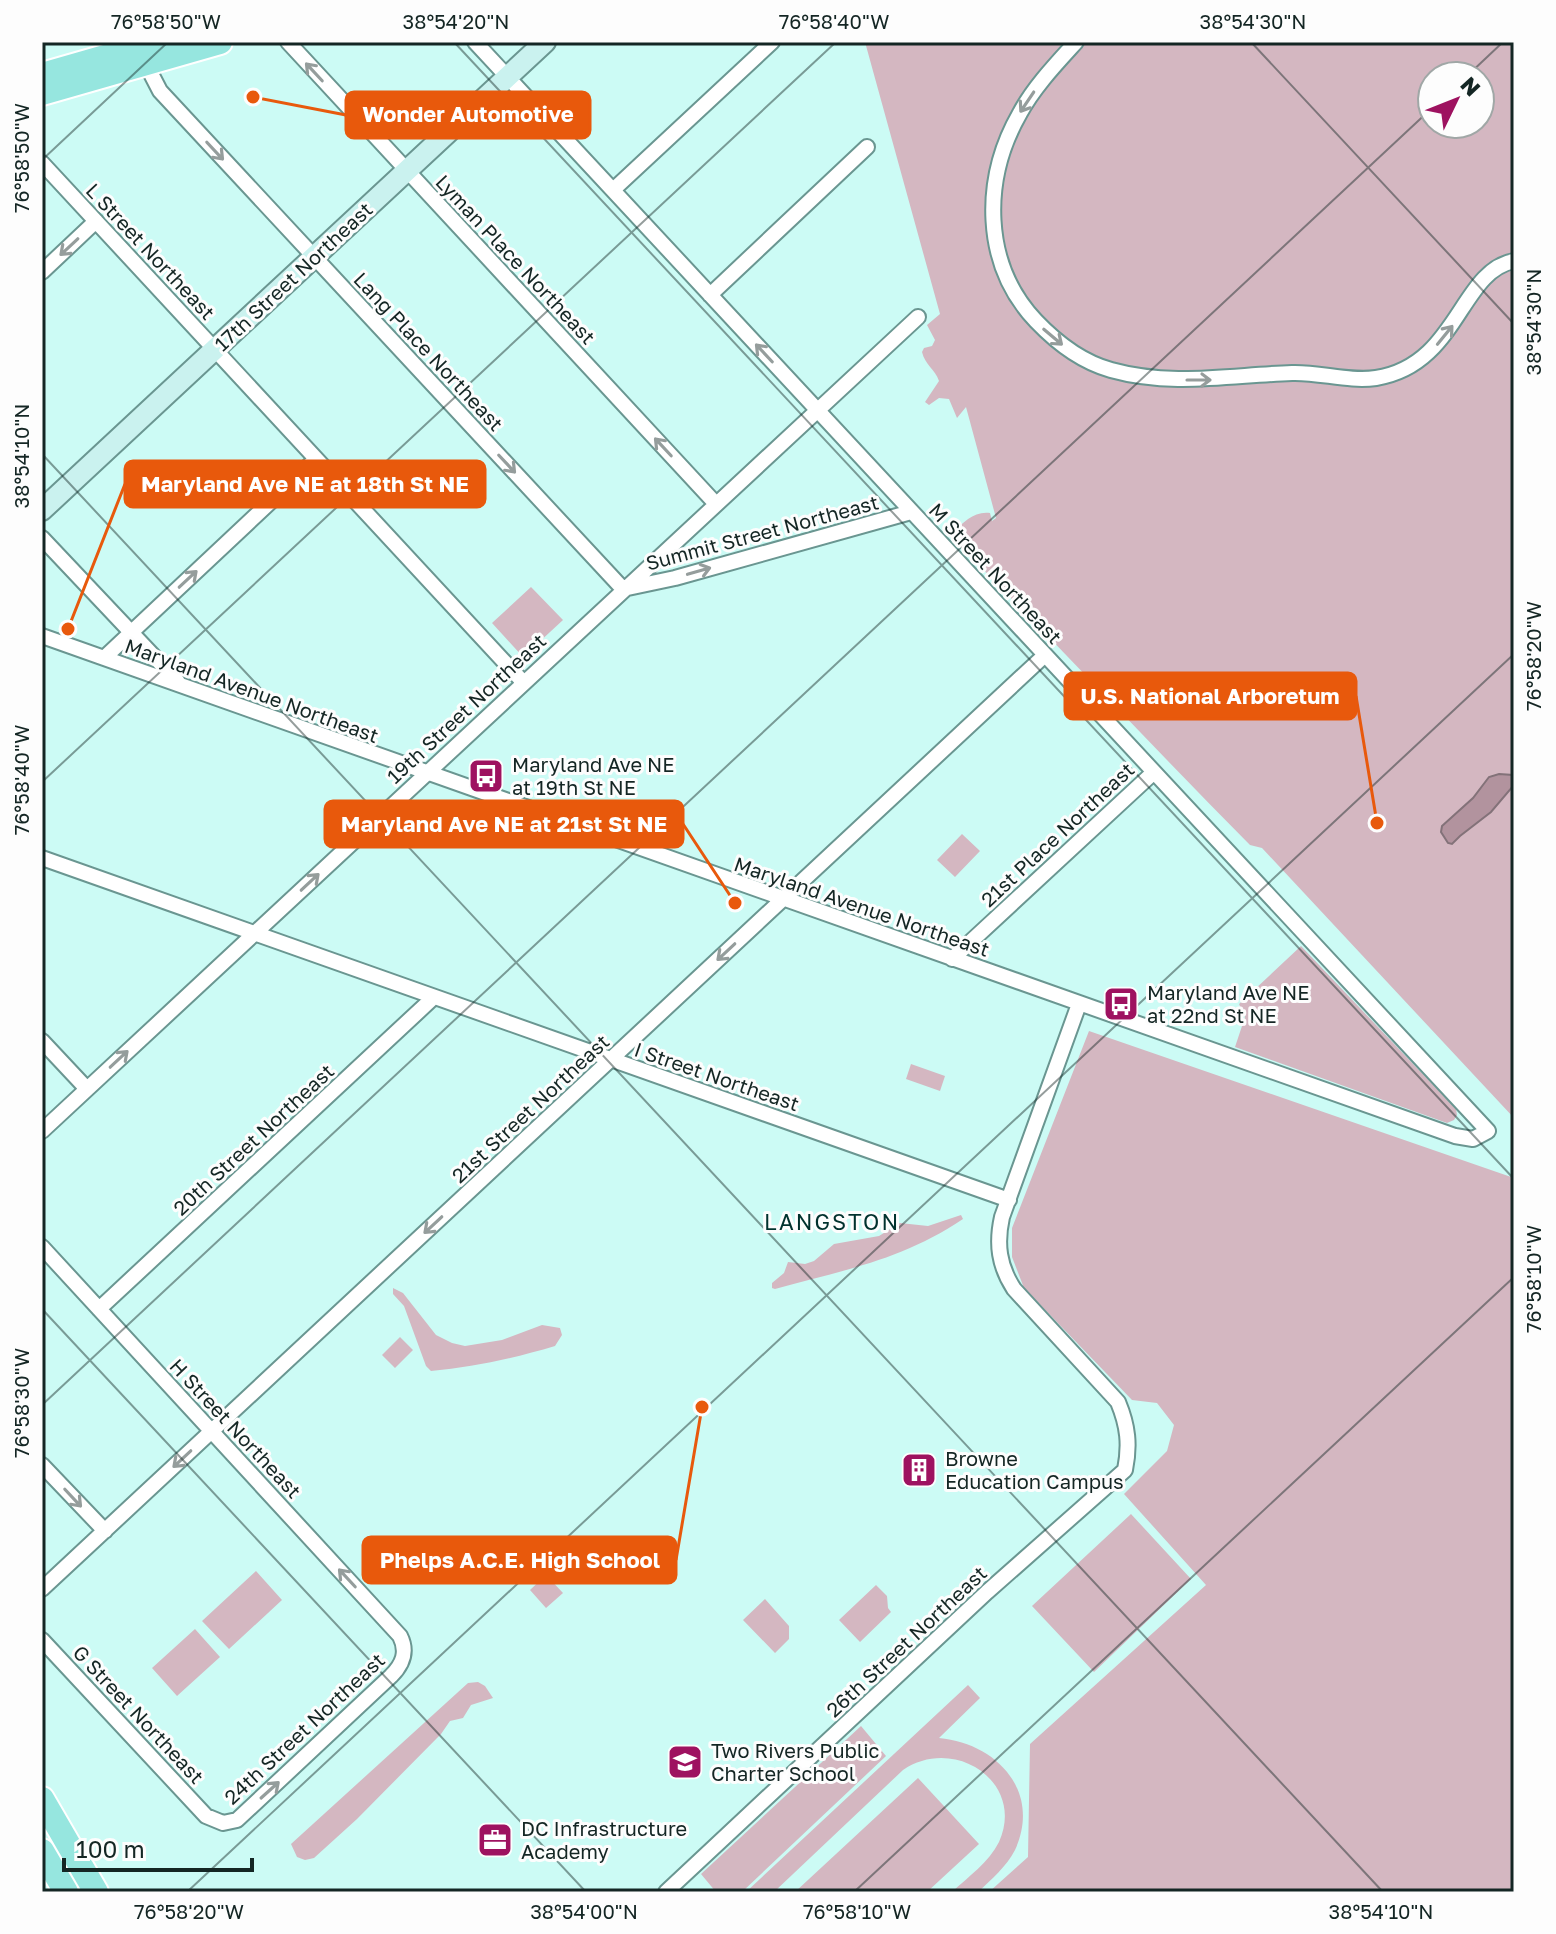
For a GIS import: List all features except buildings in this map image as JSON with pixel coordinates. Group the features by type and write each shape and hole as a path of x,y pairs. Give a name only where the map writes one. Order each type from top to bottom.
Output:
{"main road":[{"path":"43,84 157,42"},
{"path":"43,84 146,64 220,42"},
{"name":"17th Street Northeast","path":"42,510 545,42"},
{"path":"42,1799 96,1892"},
{"path":"42,1851 66,1892"}],"street":[{"name":"Lyman Place Northeast","path":"288,42 716,504"},
{"name":"M Street Northeast","path":"475,42 1488,1131"},
{"path":"613,190 772,42"},
{"path":"1076,42 1037,87 1013,125 999,174 994,228 1001,268 1022,305 1055,338 1087,361 1122,373 1168,379 1206,380 1295,373 1381,377 1405,369 1430,352 1445,336 1485,276 1497,267 1514,261"},
{"name":"Lang Place Northeast","path":"146,64 162,93 623,589"},
{"path":"710,295 867,147"},
{"name":"L Street Northeast","path":"42,163 523,682"},
{"path":"42,272 96,221"},
{"name":"19th Street Northeast","path":"42,1131 918,317"},
{"path":"104,658 316,459"},
{"name":"Summit Street Northeast","path":"623,589 911,512"},
{"path":"42,538 181,685"},
{"name":"Maryland Avenue Northeast","path":"42,636 1466,1139 1479,1137 1488,1131"},
{"name":"21st Street Northeast","path":"42,1589 1045,655"},
{"name":"21st Place Northeast","path":"952,959 1154,772"},
{"name":"I Street Northeast","path":"42,858 1009,1200"},
{"name":"20th Street Northeast","path":"99,1309 434,997"},
{"path":"1009,1200 1079,1004"},
{"path":"42,1041 87,1089"},
{"name":"26th Street Northeast","path":"666,1892 987,1592 1125,1470 1129,1442 1118,1402 1023,1300 1007,1277 998,1242 1009,1200"},
{"name":"H Street Northeast","path":"42,1247 400,1636"},
{"path":"42,1465 105,1531"},
{"name":"24th Street Northeast","path":"206,1816 223,1823 237,1820 312,1752 399,1666 405,1651 400,1636"},
{"name":"G Street Northeast","path":"42,1640 206,1816"}],"shaded area":[{"path":"865,42 1514,42 1514,1118 1262,848 1250,845 952,538 952,533 974,516 990,513 992,521 996,518 966,407 957,418 949,399 939,398 929,405 925,402 939,381 922,352 935,340 927,325 940,314"},
{"path":"531,587 563,620 523,657 492,623"},
{"path":"1513,775 1514,785 1491,812 1452,844 1448,843 1441,832 1442,826 1473,798 1489,777"},
{"path":"962,834 980,851 955,877 937,860"},
{"path":"1301,946 1456,1109 1454,1120 1447,1123 1235,1047 1245,1017 1239,1004"},
{"path":"1089,1031 1514,1178 1514,1892 989,1892 1028,1857 1030,1744 1206,1585 1124,1494 1167,1451 1174,1425 1157,1403 1132,1400 1024,1288 1012,1257 1012,1228"},
{"path":"911,1064 945,1076 940,1091 906,1079"},
{"path":"961,1215 963,1219 940,1233 895,1254 772,1288 772,1283 784,1273 788,1262 805,1264 814,1261 834,1244 879,1236 900,1223 928,1226"},
{"path":"393,1288 403,1293 436,1335 452,1343 465,1346 502,1340 542,1325 560,1328 562,1335 555,1346 510,1358 431,1371 426,1366 404,1306 393,1294"},
{"path":"400,1337 413,1350 395,1368 382,1355"},
{"path":"1131,1514 1191,1579 1094,1672 1032,1606"},
{"path":"256,1571 282,1600 229,1649 202,1621"},
{"path":"546,1575 563,1593 546,1608 530,1590"},
{"path":"876,1585 887,1596 891,1612 860,1642 839,1620"},
{"path":"765,1599 789,1626 789,1639 775,1653 743,1620"},
{"path":"195,1629 220,1657 177,1696 152,1668"},
{"path":"478,1682 493,1698 471,1705 463,1718 450,1721 441,1734 357,1819 314,1858 305,1860 297,1857 291,1844 468,1683"},
{"path":"968,1685 980,1698 939,1738 979,1749 995,1760 1018,1790 1023,1808 1022,1828 1015,1850 978,1892 952,1892 984,1863 999,1842 1005,1820 1003,1801 994,1784 980,1770 943,1758 923,1761 903,1770 774,1892 746,1892"},
{"path":"861,1726 886,1756 742,1892 716,1892 701,1874"},
{"path":"918,1778 979,1844 927,1892 795,1892"}],"place":[{"name":"Wonder Automotive","path":"253,97"},
{"name":"Maryland Ave NE at 18th St NE","path":"68,629"},
{"name":"Maryland Ave NE at 19th St NE","path":"486,776"},
{"name":"U.S. National Arboretum","path":"1377,823"},
{"name":"Maryland Ave NE at 21st St NE","path":"735,903"},
{"name":"Maryland Ave NE at 22nd St NE","path":"1121,1004"},
{"name":"Phelps A.C.E. High School","path":"702,1407"},
{"name":"Browne Education Campus","path":"919,1470"},
{"name":"Two Rivers Public Charter School","path":"685,1762"},
{"name":"DC Infrastructure Academy","path":"495,1840"}],"district":[{"name":"LANGSTON","path":"832,1221"}]}
